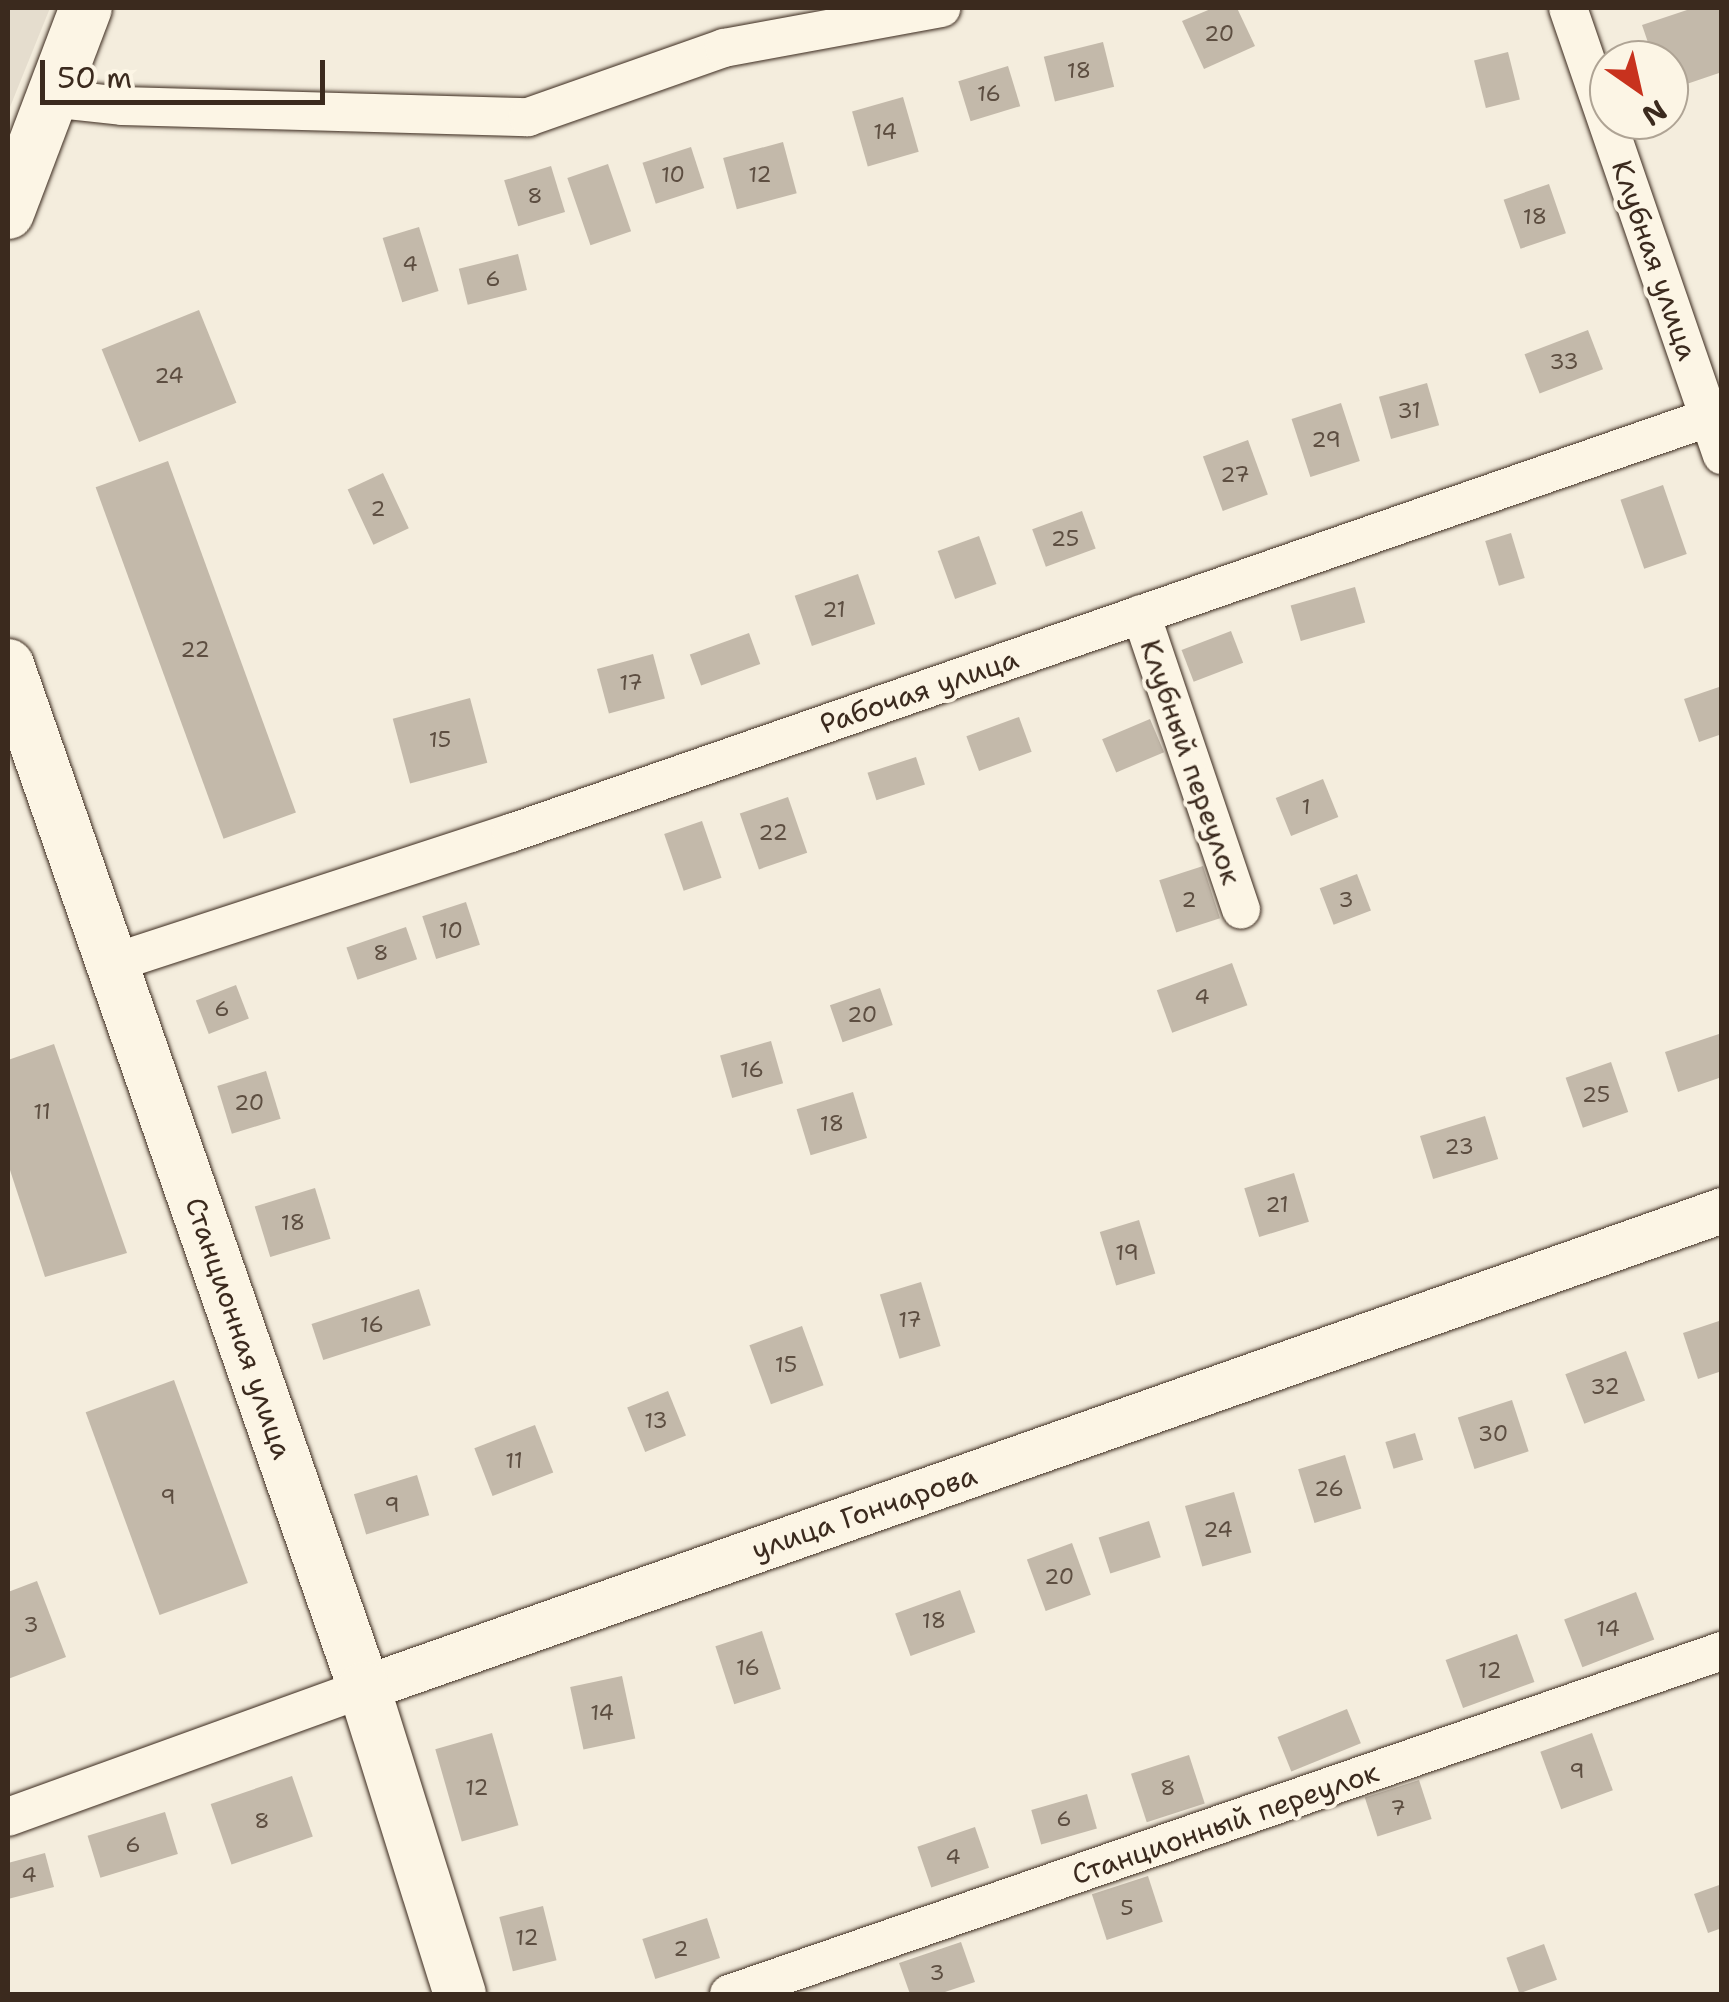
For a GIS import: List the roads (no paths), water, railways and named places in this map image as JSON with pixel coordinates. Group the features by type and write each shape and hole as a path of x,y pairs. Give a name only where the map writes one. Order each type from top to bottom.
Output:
{"main road":[{"path":"8,214 86,8"},
{"name":"Станционная улица","path":"8,665 364,1688 460,1994"}],"street":[{"path":"50,98 122,106 528,117 724,48 941,8"},
{"name":"Клубная улица","path":"1568,8 1715,415 1722,456"},
{"name":"Рабочая улица","path":"113,963 529,826 1715,415"},
{"name":"Клубный переулок","path":"1142,614 1241,910"},
{"name":"улица Гончарова","path":"8,1817 1722,1210"},
{"name":"Станционный переулок","path":"729,1994 1722,1652"}]}
